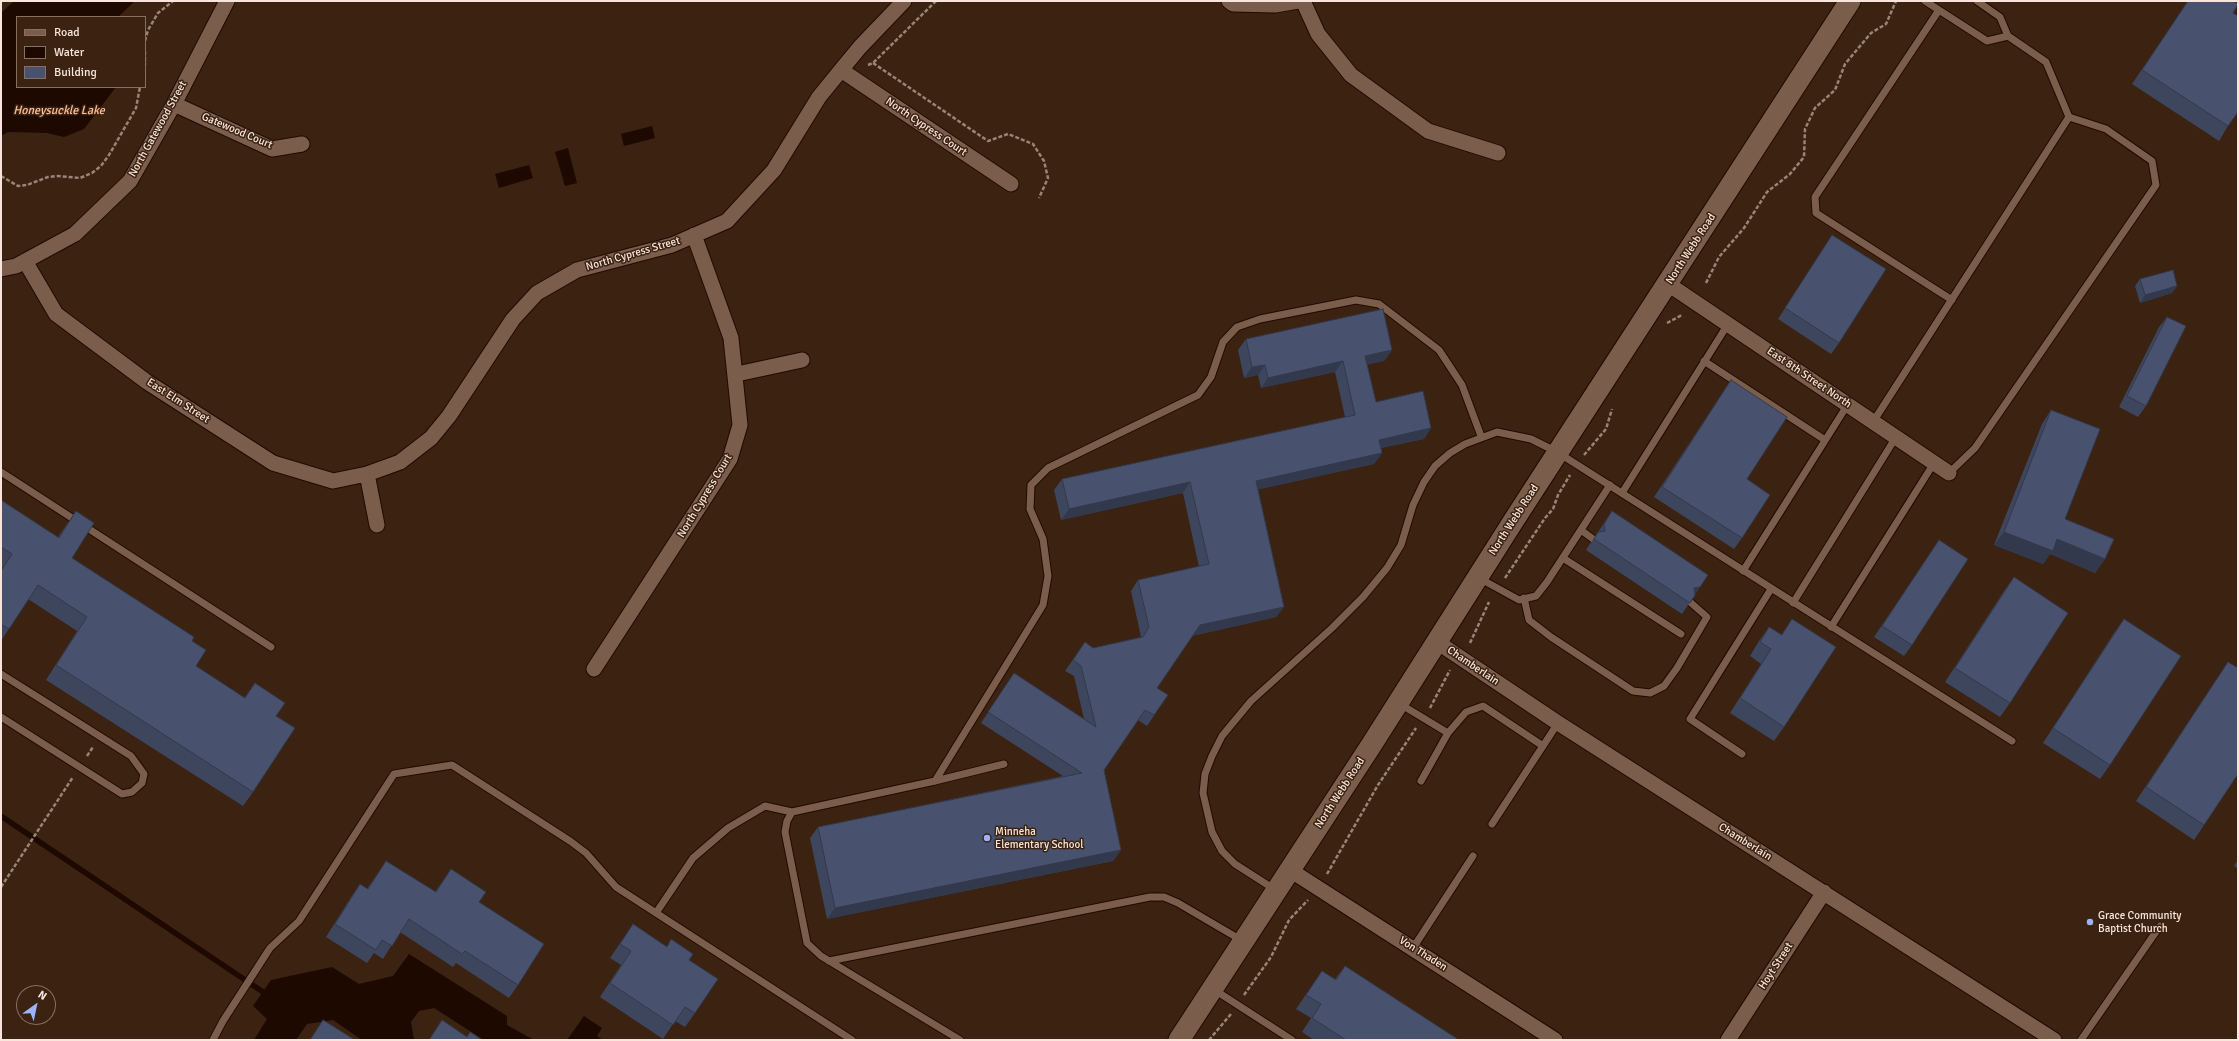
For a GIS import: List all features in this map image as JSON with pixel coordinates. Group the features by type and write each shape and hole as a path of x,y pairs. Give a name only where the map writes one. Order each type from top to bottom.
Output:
{"main road":[{"name":"North Webb Road","path":"1179,1040 1850,1"}],"street":[{"name":"North Gatewood Street","path":"1,269 16,266 75,234 130,181 174,104 227,1"},
{"name":"North Cypress Street","path":"367,474 400,462 431,438 449,416 513,319 537,293 577,270 672,245 727,221 774,170 820,97 860,46 904,1"},
{"path":"1229,1 1233,4 1275,5 1298,1"},
{"path":"1303,1 1318,34 1351,75 1428,131 1498,153"},
{"name":"North Cypress Court","path":"841,70 1011,184"},
{"name":"Gatewood Court","path":"174,104 272,149 302,144"},
{"name":"North Cypress Court","path":"594,669 730,459 740,425 737,374 732,338 694,235"},
{"name":"East Elm Street","path":"25,261 56,314 147,382 273,463 333,481 367,474"},
{"name":"East 8th Street North","path":"1668,284 1949,473"},
{"path":"737,374 802,360"},
{"path":"367,474 377,525"},
{"name":"Chamberlain","path":"1437,642 1558,723 2054,1040"},
{"name":"Von Thaden","path":"1290,870 1555,1040"},
{"name":"Hoyt Street","path":"1728,1040 1824,892"}],"lane":[{"path":"1925,1 1987,41 2008,36"},
{"path":"1949,473 1975,448 2156,185 2152,161 2106,129 2069,117 2046,62 2008,36 2000,17 1976,1"},
{"path":"1939,10 1815,197 1816,213 1952,300"},
{"path":"1873,422 2069,117"},
{"path":"935,781 1043,606 1048,576 1043,538 1030,509 1031,485 1048,468 1198,395 1211,377 1223,342 1237,327 1260,319 1356,300 1378,304 1439,350 1462,385 1481,436"},
{"path":"1622,493 1728,324"},
{"path":"1704,362 1825,440"},
{"path":"1743,571 1848,404"},
{"path":"1276,890 1235,864 1222,851 1212,832 1203,794 1205,774 1212,756 1222,736 1251,701 1338,623 1363,597 1386,568 1401,545 1413,505 1418,494 1436,466 1450,453 1481,436 1497,432 1514,434 1531,439 1558,452 2012,741"},
{"path":"1794,603 1896,437"},
{"path":"1831,627 1934,463"},
{"path":"1,472 271,647"},
{"path":"1477,577 1519,600 1536,596 1563,558 1610,485"},
{"path":"1580,530 1593,539"},
{"path":"1563,558 1681,634"},
{"path":"1742,754 1690,719 1771,589"},
{"path":"1524,598 1529,620 1551,637 1633,691 1650,693 1664,686 1678,668 1708,617 1690,602"},
{"path":"1,674 131,756 144,774 142,783 132,792 122,794 1,717"},
{"path":"1398,703 1448,734"},
{"path":"1421,781 1448,734 1466,712 1483,706 1543,746"},
{"path":"1492,824 1558,723"},
{"path":"656,913 693,858 728,828 765,806 792,812 935,781 1004,764"},
{"path":"213,1040 222,1021 270,948 299,921 394,774 452,765 562,835 586,853 616,887 852,1040"},
{"path":"792,812 787,821 785,832 807,943 813,950 829,961 960,1040"},
{"path":"1413,948 1473,856"},
{"path":"829,961 1150,896 1164,897 1178,903 1243,941"},
{"path":"2081,1040 2160,926"},
{"path":"1212,988 1292,1040"}],"path":[{"path":"146,37 148,30 158,13 172,1"},
{"path":"865,66 873,63 936,1"},
{"path":"1706,283 1719,258 1744,228 1766,192 1790,174 1804,157 1805,129 1815,108 1835,90 1845,64 1871,33 1886,24 1896,1"},
{"path":"873,63 988,141 1008,134 1033,144 1044,161 1048,178 1039,198"},
{"path":"1,176 18,186 27,185 53,177 80,178 92,173 101,166 109,155 136,108 140,88"},
{"path":"1662,325 1682,315"},
{"path":"1583,455 1606,430 1610,412 1614,405"},
{"path":"1505,578 1544,518 1553,509 1558,495 1570,476"},
{"path":"1470,643 1489,602"},
{"path":"1430,708 1450,670"},
{"path":"1326,876 1378,785 1418,726"},
{"path":"1,887 62,795"},
{"path":"1210,1040 1238,1005 1271,957 1289,920 1309,899"}],"water":[{"name":"Honeysuckle Lake","path":"14,1 135,1 119,16 16,16 16,88 115,88 84,129 64,137 47,133 8,132 1,136 1,13"},
{"path":"652,126 655,138 624,146 621,134"},
{"path":"568,148 577,183 565,186 555,152"},
{"path":"529,165 533,178 499,188 495,174"},
{"path":"409,954 507,1016 507,1025 534,1040 484,1040 434,1008 419,1011 411,1022 414,1040 362,1040 333,1020 307,1024 296,1040 254,1040 267,1019 253,1006 271,980 332,967 359,984 393,976"},
{"path":"584,1016 602,1028 597,1036 603,1040 567,1040"}],"building":[{"path":"2188,1 2233,1 2238,4 2233,13 2238,16 2238,112 2228,126 2142,70"},
{"path":"1832,235 1886,269 1839,343 1785,308"},
{"path":"2173,270 2177,286 2145,295 2140,279"},
{"path":"1383,309 1392,350 1365,356 1376,402 1423,391 1431,428 1379,440 1382,453 1256,481 1284,607 1200,625 1157,688 1168,695 1154,715 1145,710 1104,770 1121,850 835,908 818,827 1082,773 988,712 1014,673 1096,727 1081,666 1073,660 1085,642 1093,648 1143,637 1149,627 1138,580 1209,564 1190,482 1069,509 1062,479 1355,415 1343,361 1268,378 1265,365 1252,367 1246,339"},
{"path":"2167,317 2186,326 2146,406 2127,396"},
{"path":"1731,380 1787,417 1747,479 1770,495 1742,538 1662,487"},
{"path":"2051,410 2100,429 2065,519 2114,539 2105,559 2057,539 2053,551 2004,532"},
{"path":"1,500 59,538 76,511 94,523 72,558 194,637 192,641 206,650 196,666 245,698 255,683 285,703 276,716 295,728 253,792 56,665 87,617 38,585 9,629 1,624 1,571 12,554 1,547"},
{"path":"1612,511 1708,575 1700,587 1694,588 1695,595 1690,603 1594,539 1598,532 1605,531 1604,524"},
{"path":"1939,540 1968,559 1912,645 1882,626"},
{"path":"2014,577 2068,613 2010,703 1955,668"},
{"path":"1792,619 1836,647 1784,727 1740,698 1771,649 1760,642 1769,627 1782,635"},
{"path":"2124,619 2181,656 2110,765 2053,728"},
{"path":"2228,662 2238,668 2238,774 2204,825 2146,787"},
{"path":"386,861 436,892 451,869 486,892 479,902 544,944 518,985 465,951 462,954 409,919 392,946 382,940 376,950 335,924 360,884 368,889"},
{"path":"633,924 667,947 671,939 693,954 689,960 718,979 695,1013 685,1007 673,1025 610,983 631,951 620,944"},
{"path":"1345,966 1459,1040 1346,1040 1312,1018 1321,1004 1306,995 1322,971 1336,980"},
{"path":"323,1020 355,1040 310,1040"},
{"path":"442,1020 467,1037 470,1032 482,1040 429,1040"}],"waterway":[{"path":"1,816 263,992"}],"place":[{"name":"Minneha Elementary School","path":"987,838"},
{"name":"Grace Community Baptist Church","path":"2090,922"}]}
